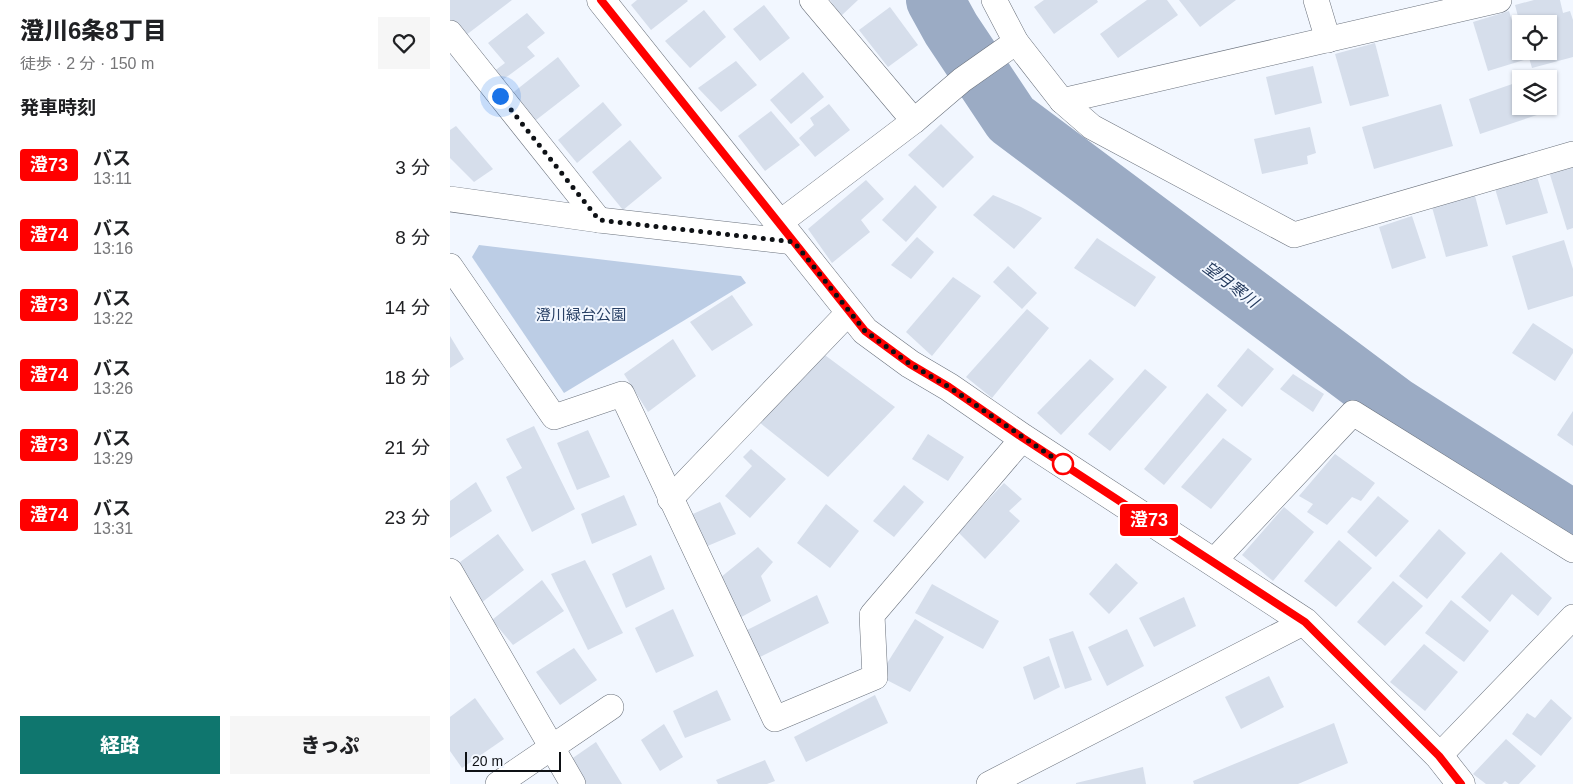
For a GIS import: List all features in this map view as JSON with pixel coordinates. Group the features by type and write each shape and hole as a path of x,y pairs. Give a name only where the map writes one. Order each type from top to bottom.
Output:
{"street":[{"path":"601,0 865,331 910,364 949,387 1023,438 1305,622 1439,756 1461,784"},
{"path":"812,0 914,121"},
{"path":"1316,0 1328,40"},
{"path":"1062,100 1499,0"},
{"path":"998,1 1016,42 1062,100 1092,127 1294,235 1573,154"},
{"path":"450,33 599,220"},
{"path":"450,199 599,220 786,233 962,80 1016,42"},
{"path":"450,266 554,416 622,394 775,718 875,677 872,615 1023,438"},
{"path":"670,499 850,312"},
{"path":"1213,562 1353,413 1573,550"},
{"path":"450,570 573,784"},
{"path":"1439,756 1573,617"},
{"path":"989,784 1305,622"},
{"path":"498,784 611,707"}],"green space":[{"name":"澄川緑台公園","path":"479,245 741,276 746,283 564,393 472,257"}],"building":[{"path":"450,0 512,0 457,42 450,35"},
{"path":"637,0 688,1 651,30 631,5"},
{"path":"830,0 858,0 841,16"},
{"path":"1044,0 1097,0 1098,2 1054,34 1034,7"},
{"path":"1147,0 1167,0 1178,15 1118,58 1100,34"},
{"path":"1179,0 1236,0 1200,27"},
{"path":"1534,0 1560,0 1563,13 1570,11 1573,20 1573,57 1532,68 1530,60 1557,60 1557,15 1518,15 1515,5"},
{"path":"764,5 790,38 760,61 733,29"},
{"path":"890,7 918,45 888,67 859,30"},
{"path":"704,10 726,37 690,68 665,41"},
{"path":"1509,11 1512,21 1512,60 1524,60 1488,71 1473,22"},
{"path":"527,13 545,33 527,47 535,56 493,87 485,78 505,63 488,43"},
{"path":"1375,43 1389,96 1350,106 1335,54"},
{"path":"558,57 580,86 527,127 505,99"},
{"path":"736,61 757,85 721,112 698,88"},
{"path":"1313,66 1322,103 1275,115 1266,77"},
{"path":"803,72 824,97 791,124 770,100"},
{"path":"1512,84 1512,115 1537,115 1480,134 1469,99"},
{"path":"603,102 622,125 577,163 558,140"},
{"path":"829,104 850,130 815,157 799,138 814,125 810,118"},
{"path":"1441,104 1453,146 1374,169 1362,127"},
{"path":"771,111 800,145 765,171 738,136"},
{"path":"941,124 974,157 943,188 908,155"},
{"path":"456,126 493,169 474,182 450,158 450,130"},
{"path":"1310,127 1316,153 1307,156 1308,164 1262,174 1254,139"},
{"path":"630,140 662,178 623,210 592,172"},
{"path":"1573,157 1573,228 1567,230 1547,165"},
{"path":"1535,170 1548,213 1506,225 1493,182"},
{"path":"866,180 884,199 861,220 870,232 832,263 808,229"},
{"path":"915,185 937,207 906,242 882,220"},
{"path":"1473,188 1488,246 1446,257 1430,200"},
{"path":"993,195 1042,218 1014,249 973,215"},
{"path":"1412,216 1426,258 1392,269 1379,227"},
{"path":"917,237 934,252 911,279 891,265"},
{"path":"1097,238 1156,277 1135,307 1074,268"},
{"path":"1564,240 1573,269 1573,296 1528,310 1512,256"},
{"path":"1008,266 1037,293 1022,309 993,282"},
{"path":"953,277 981,296 932,356 906,332"},
{"path":"732,295 753,325 712,351 690,322"},
{"path":"1027,309 1049,328 992,398 966,377"},
{"path":"1533,323 1573,349 1573,353 1555,381 1512,353"},
{"path":"450,336 464,359 450,368"},
{"path":"673,339 696,376 648,412 624,374"},
{"path":"1248,348 1274,369 1242,407 1217,386"},
{"path":"818,350 895,407 828,477 759,422"},
{"path":"1090,359 1114,379 1061,435 1037,413"},
{"path":"1145,369 1167,387 1110,451 1088,434"},
{"path":"1293,374 1324,394 1313,412 1280,389"},
{"path":"1207,393 1227,410 1164,485 1144,469"},
{"path":"1573,411 1573,446 1557,435"},
{"path":"534,426 575,509 532,532 506,477 522,468 506,439"},
{"path":"588,430 610,477 577,490 557,443"},
{"path":"928,434 964,457 948,481 912,459"},
{"path":"1223,438 1252,459 1211,509 1181,487"},
{"path":"751,449 786,479 750,518 725,496 752,466 743,457"},
{"path":"1335,454 1375,483 1361,501 1352,497 1327,525 1307,512 1313,504 1299,496"},
{"path":"476,482 492,511 450,538 450,501"},
{"path":"1004,483 1022,499 1009,511 1020,521 985,559 958,532"},
{"path":"904,485 924,502 894,537 873,521"},
{"path":"624,495 637,525 592,544 581,514"},
{"path":"1378,496 1409,521 1376,557 1347,532"},
{"path":"720,502 736,534 698,550 686,517"},
{"path":"826,504 859,531 830,568 797,543"},
{"path":"1284,507 1314,532 1273,581 1242,555"},
{"path":"1439,529 1466,553 1427,599 1399,576"},
{"path":"498,534 524,570 481,603 452,568"},
{"path":"1339,540 1372,568 1336,607 1304,581"},
{"path":"758,547 773,562 761,576 771,601 734,621 715,582"},
{"path":"1501,552 1552,598 1538,616 1512,594 1490,622 1461,597"},
{"path":"651,555 665,589 626,608 612,574"},
{"path":"585,560 623,633 588,650 551,574"},
{"path":"1116,563 1138,583 1109,614 1089,594"},
{"path":"542,580 564,611 513,645 492,620"},
{"path":"1393,581 1423,606 1385,646 1357,622"},
{"path":"932,584 999,621 983,649 915,613"},
{"path":"817,595 829,623 754,660 743,632"},
{"path":"1184,597 1196,626 1154,647 1139,618"},
{"path":"1451,600 1489,631 1464,662 1425,633"},
{"path":"673,609 694,656 656,673 635,628"},
{"path":"915,619 944,637 910,692 879,676"},
{"path":"1127,629 1144,666 1107,686 1088,647"},
{"path":"1073,631 1092,680 1065,689 1049,639"},
{"path":"1424,644 1458,672 1425,711 1390,682"},
{"path":"574,648 597,680 560,705 536,672"},
{"path":"1049,656 1060,687 1034,700 1023,667"},
{"path":"1269,676 1284,707 1241,729 1225,697"},
{"path":"717,690 731,720 685,738 673,711"},
{"path":"875,695 888,723 806,762 794,737"},
{"path":"475,698 504,739 462,768 450,751 450,717"},
{"path":"1551,699 1572,718 1541,756 1512,734 1527,713 1535,718"},
{"path":"1334,723 1348,763 1298,784 1194,784 1193,781"},
{"path":"664,724 683,757 660,771 641,740"},
{"path":"1506,739 1536,766 1519,784 1509,784 1505,781 1502,784 1486,784 1473,774"},
{"path":"596,742 622,784 580,784 567,762"},
{"path":"765,760 775,781 767,784 718,784 716,780"},
{"path":"1143,767 1146,784 1076,784 1076,783"}],"waterway":[{"name":"望月寒川","path":"935,0 951,29 1011,119 1395,406 1573,520"}],"bus line":[{"name":"澄73","path":"601,0 865,331 910,364 949,387 1023,438 1305,622 1439,756 1461,784"}],"route":[{"path":"500,96 599,220 794,242 865,331 910,364 949,387 1070,469 1063,464"}]}
